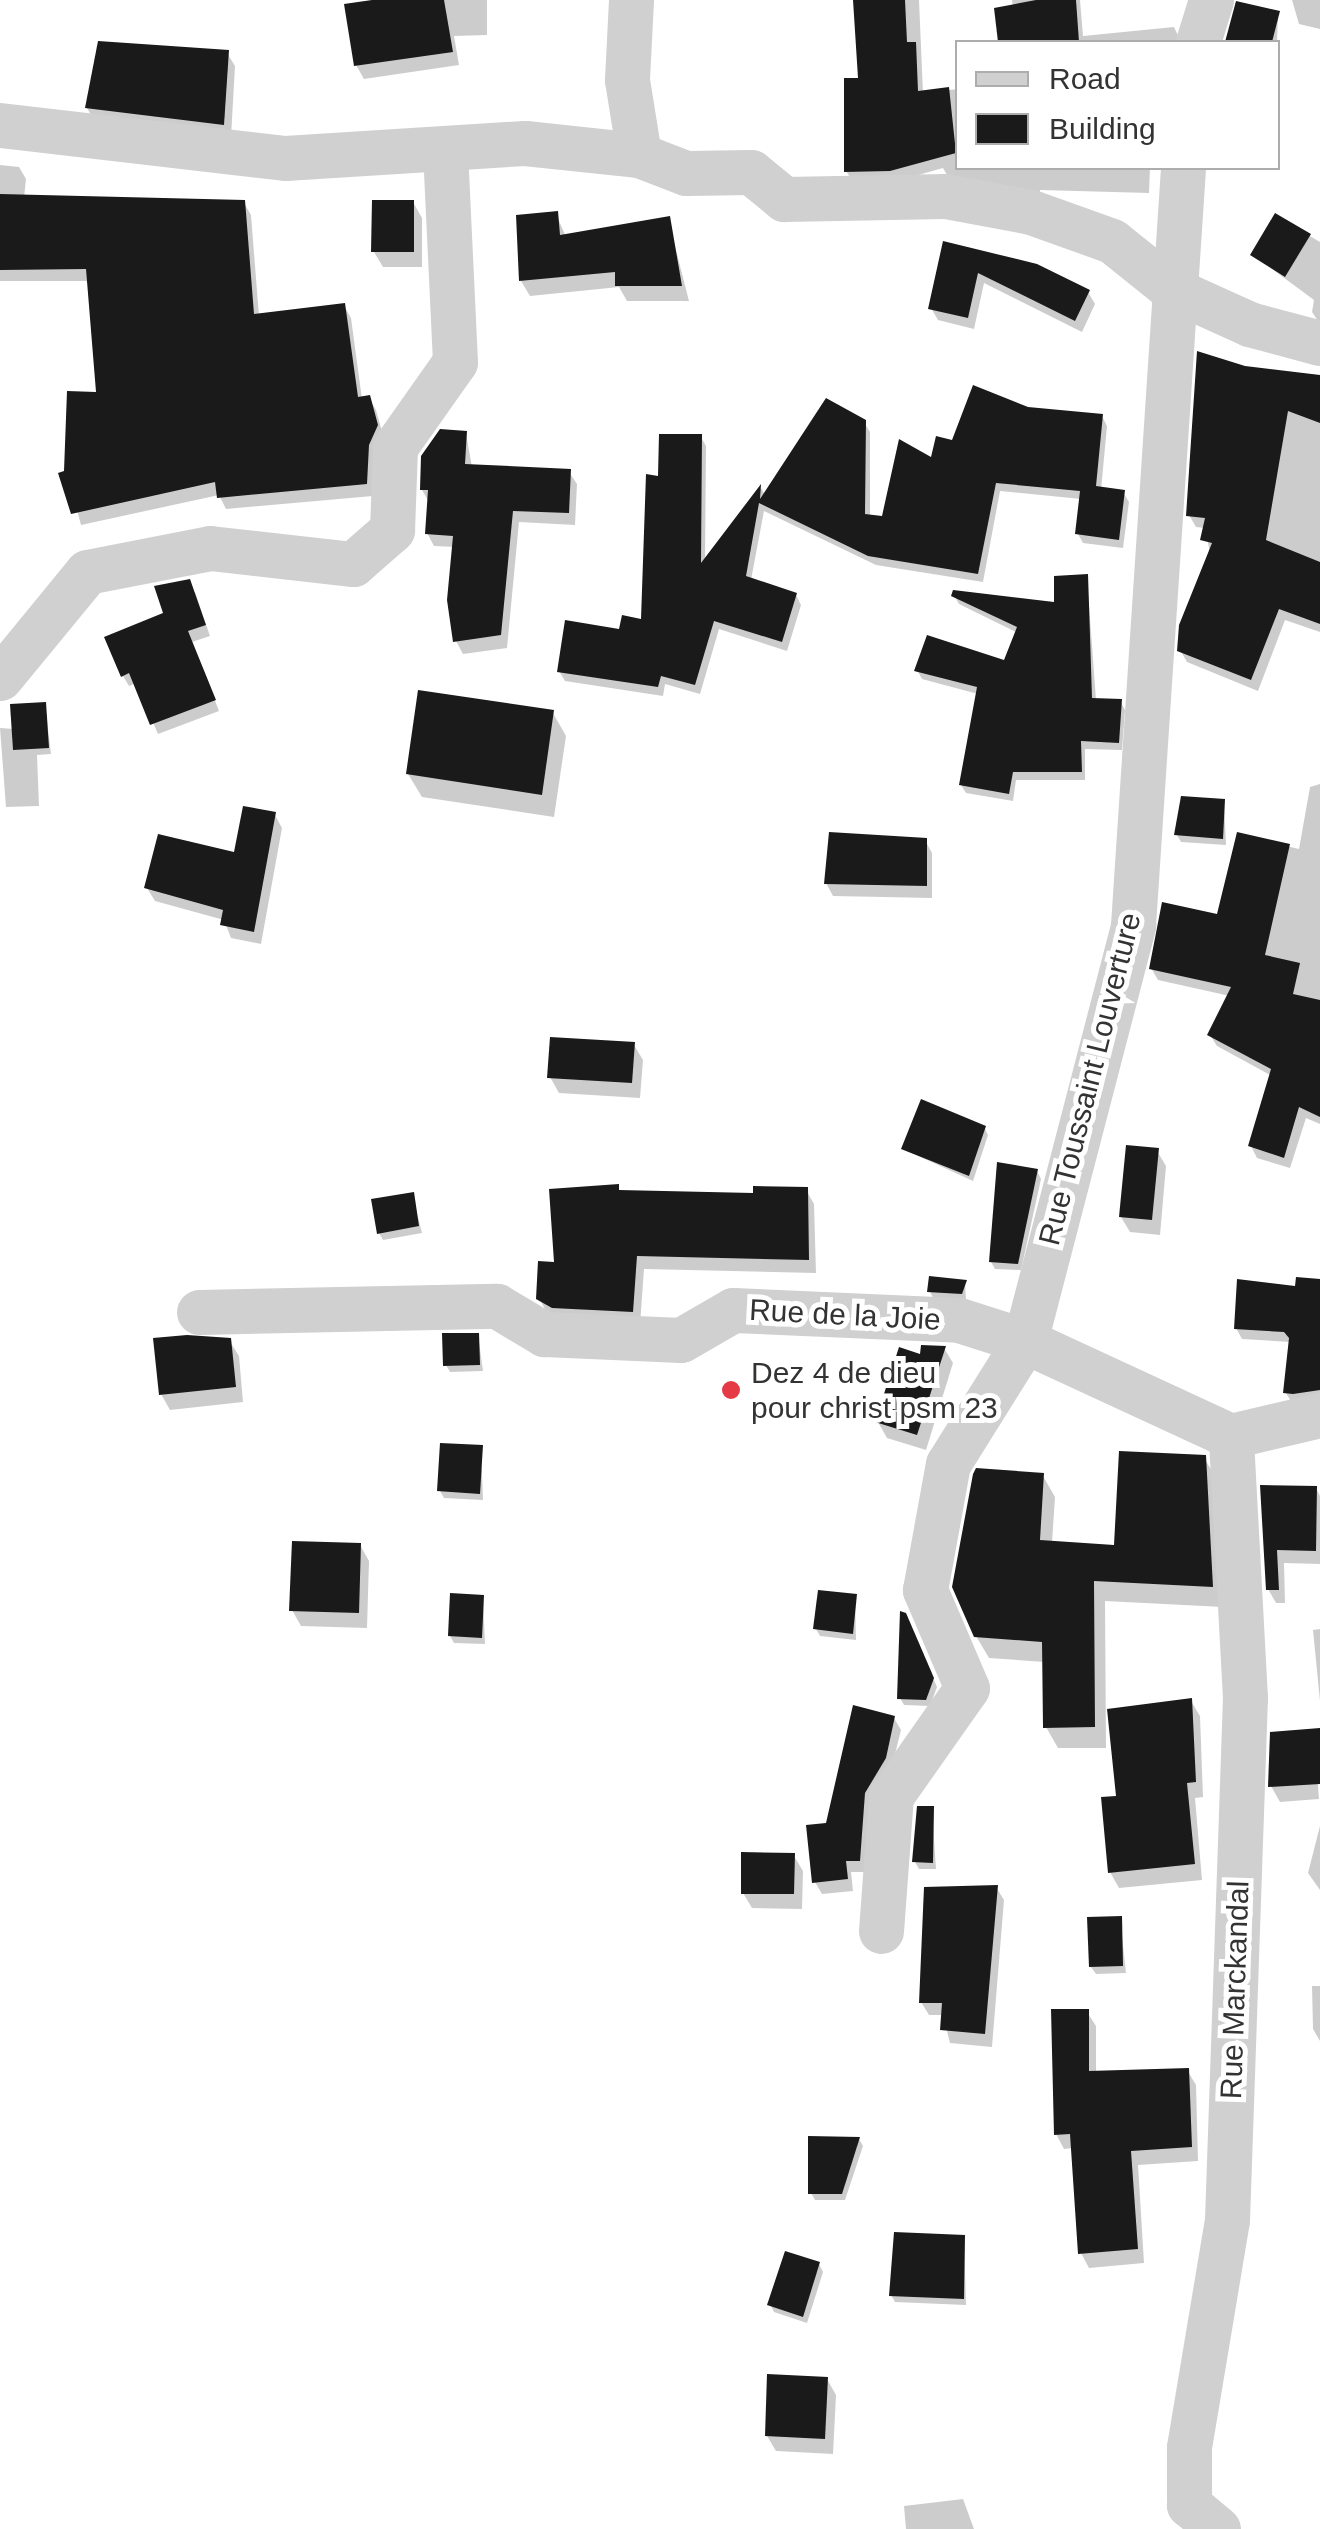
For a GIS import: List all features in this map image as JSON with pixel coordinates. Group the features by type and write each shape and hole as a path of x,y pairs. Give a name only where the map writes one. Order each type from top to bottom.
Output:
{"street":[{"path":"630,0 627,80 640,155"},
{"path":"1199,40 1211,0"},
{"path":"0,124 285,158 525,143 640,155 686,174 751,172 784,199 946,196 1031,212 1112,241 1172,289 1248,324 1320,343"},
{"path":"0,678 87,572 210,548 353,564 392,530 395,447 454,362 445,150"},
{"name":"Rue Toussaint Louverture","path":"881,1931 891,1796 967,1688 925,1590 948,1464 1025,1341 1134,925 1172,289 1183,170"},
{"name":"Rue de la Joie","path":"199,1312 497,1306 544,1334 681,1340 733,1310 959,1320 1025,1341 1232,1436"},
{"path":"1232,1436 1320,1415"},
{"name":"Rue Marckandal","path":"1194,2521 1189,2447 1226,2220 1245,1698 1232,1436"}],"building":[{"path":"444,0 453,52 354,66 344,4"},
{"path":"853,0 905,0 907,42 916,42 918,91 949,87 955,153 890,171 844,172 844,78 858,78"},
{"path":"1036,0 1076,0 1079,40 998,40 994,8"},
{"path":"1236,1 1280,11 1273,40 1226,40"},
{"path":"98,41 229,50 224,125 85,108"},
{"path":"0,194 245,200 254,314 345,303 358,397 370,395 378,425 369,445 367,484 217,498 215,482 71,514 58,473 64,471 67,391 96,392 86,269 0,270"},
{"path":"372,200 414,200 414,252 371,252"},
{"path":"558,211 560,235 670,216 682,286 615,286 615,272 519,281 516,215"},
{"path":"1275,213 1311,234 1285,277 1250,255"},
{"path":"943,241 1037,264 1090,290 1075,321 978,273 968,318 928,309"},
{"path":"1197,351 1245,366 1320,375 1320,423 1288,411 1266,540 1320,562 1320,624 1279,609 1251,680 1177,651 1179,625 1212,543 1200,540 1205,518 1186,516"},
{"path":"973,385 1028,407 1103,414 1096,486 1125,490 1119,540 1075,534 1080,491 996,483 978,574 868,556 759,503 746,576 797,593 782,642 714,621 695,685 661,676 658,687 557,672 565,620 619,629 622,615 641,619 646,474 658,476 659,434 702,434 701,563 761,484 760,499 826,398 866,420 865,514 882,516 899,439 931,457 936,436 952,440"},
{"path":"440,429 467,431 465,464 571,469 569,513 513,511 501,635 453,642 447,600 453,536 425,534 428,490 420,490 421,456"},
{"path":"1088,574 1092,698 1122,699 1119,743 1081,741 1082,772 1013,772 1009,794 959,785 977,687 914,671 927,635 1004,660 1017,627 951,596 953,590 1054,602 1054,576"},
{"path":"190,579 206,625 188,631 216,700 150,725 129,673 121,677 104,637 163,613 154,586"},
{"path":"418,690 554,710 542,795 406,774"},
{"path":"46,702 49,748 13,750 10,704"},
{"path":"1181,796 1225,799 1223,839 1174,835"},
{"path":"243,806 276,812 254,932 220,925 223,910 144,888 158,834 234,852"},
{"path":"829,832 927,838 927,886 824,884"},
{"path":"1237,832 1290,844 1265,955 1300,963 1293,994 1320,1000 1320,1117 1299,1107 1284,1158 1248,1146 1271,1069 1207,1035 1231,987 1149,969 1162,902 1217,914"},
{"path":"550,1037 635,1042 632,1083 547,1078"},
{"path":"921,1099 986,1126 969,1176 901,1149"},
{"path":"1126,1145 1159,1148 1152,1220 1119,1217"},
{"path":"997,1162 1038,1169 1018,1264 989,1262"},
{"path":"619,1184 619,1190 753,1193 753,1186 808,1187 809,1260 637,1256 633,1312 552,1308 536,1299 538,1261 554,1262 549,1189"},
{"path":"414,1192 419,1226 377,1234 371,1199"},
{"path":"929,1276 967,1280 962,1294 927,1292"},
{"path":"1296,1277 1320,1279 1320,1390 1293,1394 1283,1393 1289,1338 1284,1332 1234,1329 1237,1279 1295,1286"},
{"path":"442,1333 479,1333 480,1365 443,1366"},
{"path":"153,1338 231,1338 236,1387 159,1395"},
{"path":"921,1345 946,1346 917,1435 875,1422 899,1347 920,1354"},
{"path":"440,1443 483,1445 480,1494 437,1491"},
{"path":"1119,1451 1206,1455 1213,1587 1094,1581 1095,1727 1043,1728 1042,1642 974,1637 952,1587 973,1474 976,1468 1044,1473 1040,1540 1114,1545"},
{"path":"1260,1485 1317,1486 1316,1551 1277,1550 1279,1590 1266,1590"},
{"path":"292,1541 361,1543 359,1613 289,1611"},
{"path":"818,1590 857,1594 853,1634 813,1629"},
{"path":"450,1593 484,1595 482,1638 448,1636"},
{"path":"900,1611 906,1613 934,1678 926,1700 897,1699"},
{"path":"1192,1698 1196,1782 1187,1783 1195,1864 1108,1873 1101,1797 1116,1796 1107,1709"},
{"path":"853,1705 895,1716 886,1758 865,1793 860,1861 846,1861 848,1879 812,1883 806,1825 826,1823"},
{"path":"1320,1728 1320,1784 1268,1787 1270,1732"},
{"path":"917,1806 934,1806 933,1863 912,1862"},
{"path":"741,1852 795,1853 794,1894 741,1894"},
{"path":"998,1885 985,2034 940,2030 942,2003 919,2003 924,1887"},
{"path":"1122,1916 1123,1966 1089,1967 1087,1917"},
{"path":"1051,2009 1089,2009 1089,2071 1189,2068 1192,2147 1131,2151 1138,2249 1078,2254 1070,2134 1054,2135"},
{"path":"808,2136 860,2137 842,2194 808,2194"},
{"path":"894,2232 965,2235 964,2299 889,2296"},
{"path":"785,2251 820,2262 803,2317 767,2305"},
{"path":"767,2374 828,2377 825,2439 765,2436"}],"place":[{"name":"Dez 4 de dieu pour christ psm 23","path":"731,1390"}]}
